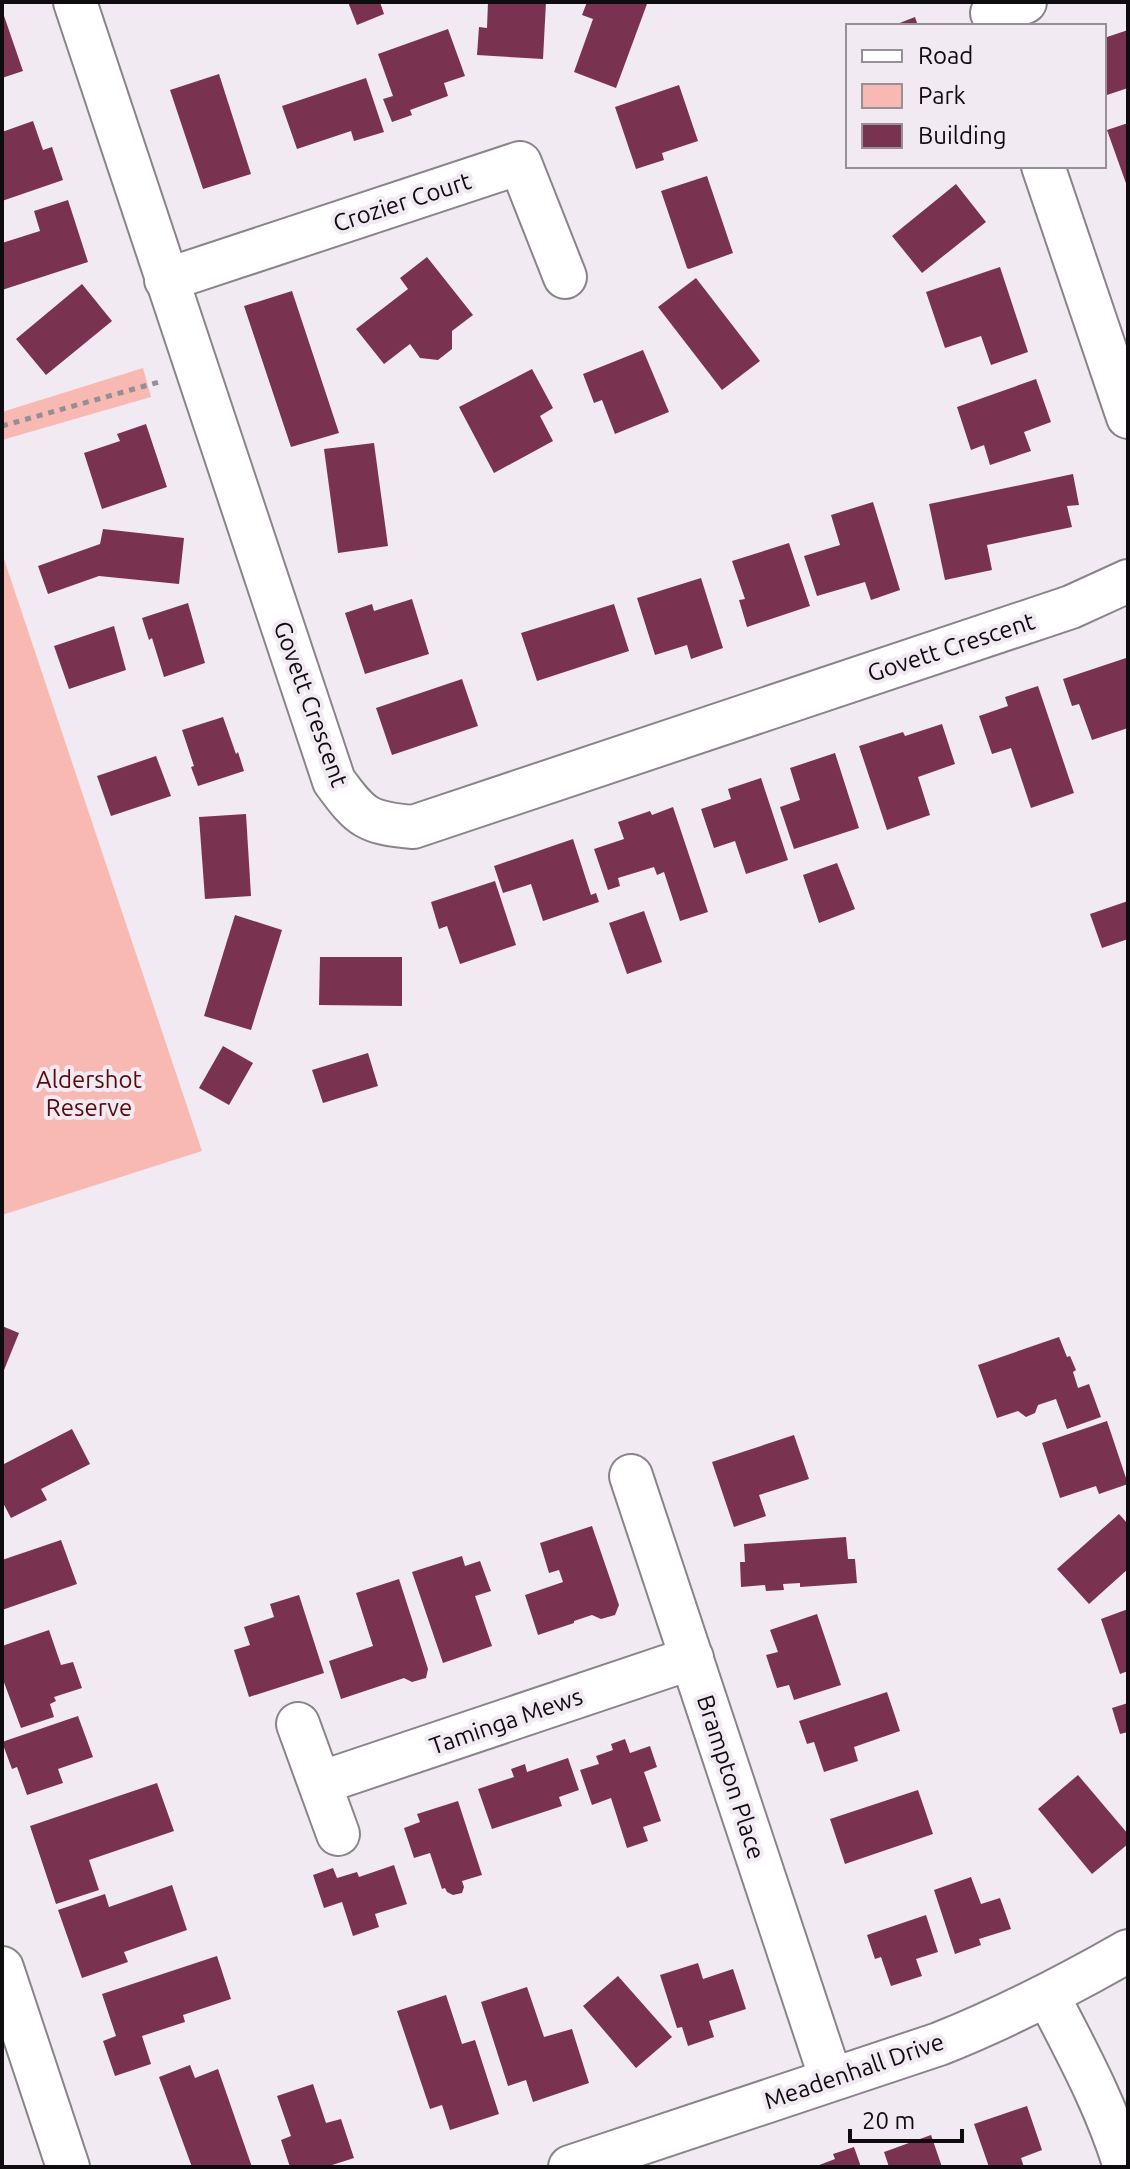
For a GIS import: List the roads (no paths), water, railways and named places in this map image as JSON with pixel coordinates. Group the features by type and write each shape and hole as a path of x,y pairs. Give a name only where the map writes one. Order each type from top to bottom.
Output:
{"street":[{"name":"Govett Crescent","path":"75,2 334,781 366,818 383,824 413,827 1071,607 1128,581"},
{"name":"Crozier Court","path":"166,280 520,163 565,277"},
{"path":"1044,168 1128,417"},
{"name":"Brampton Place","path":"631,1476 831,2079"},
{"name":"Taminga Mews","path":"320,1783 692,1658"},
{"path":"298,1724 338,1834"},
{"name":"Meadenhall Drive","path":"570,2167 939,2044 1048,1996 1128,1951"},
{"path":"2,1968 68,2167"},
{"path":"1048,1996 1092,2084 1119,2145 1125,2167"}],"park label":[{"name":"Aldershot Reserve","path":"89,1093"}]}
